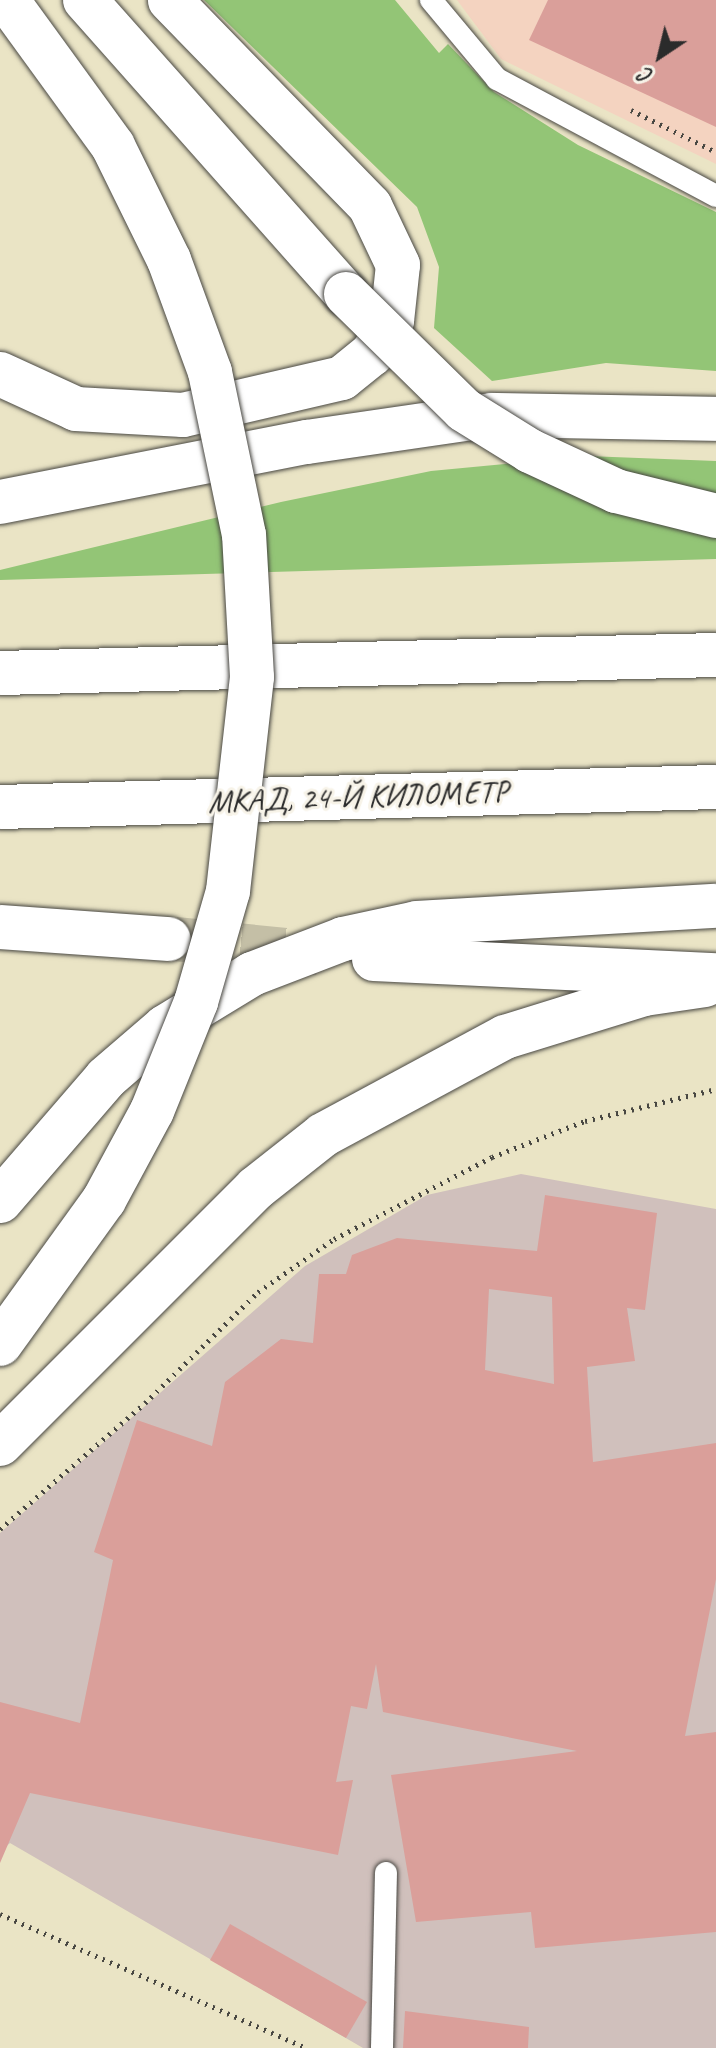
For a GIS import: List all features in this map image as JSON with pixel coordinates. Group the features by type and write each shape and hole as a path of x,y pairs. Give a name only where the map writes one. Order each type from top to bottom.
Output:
{"main road":[{"path":"0,1344 104,1200 152,1111 196,1002 228,891 252,677 244,535 195,330 113,146 7,0"},
{"path":"85,0 346,294 464,410 530,451 616,491 716,516"},
{"path":"0,374 76,409 183,415 342,378 372,354 392,321 398,265 370,206 171,1"},
{"path":"0,502 307,442 491,415 652,415 716,419"},
{"path":"0,673 716,655"},
{"name":"МКАД, 24-Й КИЛОМЕТР","path":"0,807 716,787"},
{"path":"0,1201 65,1124 165,1027 252,974 343,939 511,914 716,906"},
{"path":"0,927 169,939"},
{"path":"374,959 716,975"},
{"path":"0,1444 236,1207 323,1135 505,1037 644,994 716,984"}],"lane":[{"path":"431,0 497,79 716,196"},
{"path":"652,415 716,406"},
{"path":"382,2048 386,1873"}],"path":[{"path":"620,105 716,152"},
{"path":"0,1529 145,1403 258,1292 334,1239 492,1157 585,1121 716,1089"},
{"path":"0,1914 306,2048"}],"shaded area":[{"path":"457,0 716,0 716,164 501,59"},
{"path":"521,1174 716,1209 716,2048 363,2048 10,1843 0,1852 0,1533 305,1266 427,1195"}],"green space":[{"path":"204,0 395,0 439,53 448,44 494,92 578,145 716,212 716,371 606,363 492,381 434,328 439,267 417,207"},
{"path":"587,456 716,461 716,559 0,580 0,570 281,502 431,471"}],"building":[{"path":"548,0 716,0 716,127 529,40"},
{"path":"545,1195 657,1213 645,1310 627,1308 635,1361 587,1367 593,1462 716,1443 716,1579 685,1736 716,1732 716,1932 535,1948 531,1912 416,1922 391,1775 577,1751 383,1712 376,1664 367,1709 351,1706 336,1782 353,1780 338,1855 30,1793 0,1863 0,1702 80,1723 113,1560 94,1552 137,1420 212,1446 225,1382 281,1339 313,1343 319,1274 346,1274 352,1255 397,1238 537,1251","holes":["489,1289 552,1297 554,1384 485,1370"]},
{"path":"230,1924 367,2002 346,2038 210,1960"},
{"path":"405,2011 529,2027 528,2048 403,2048"}],"tunnel":[{"path":"175,939 318,953"}]}
